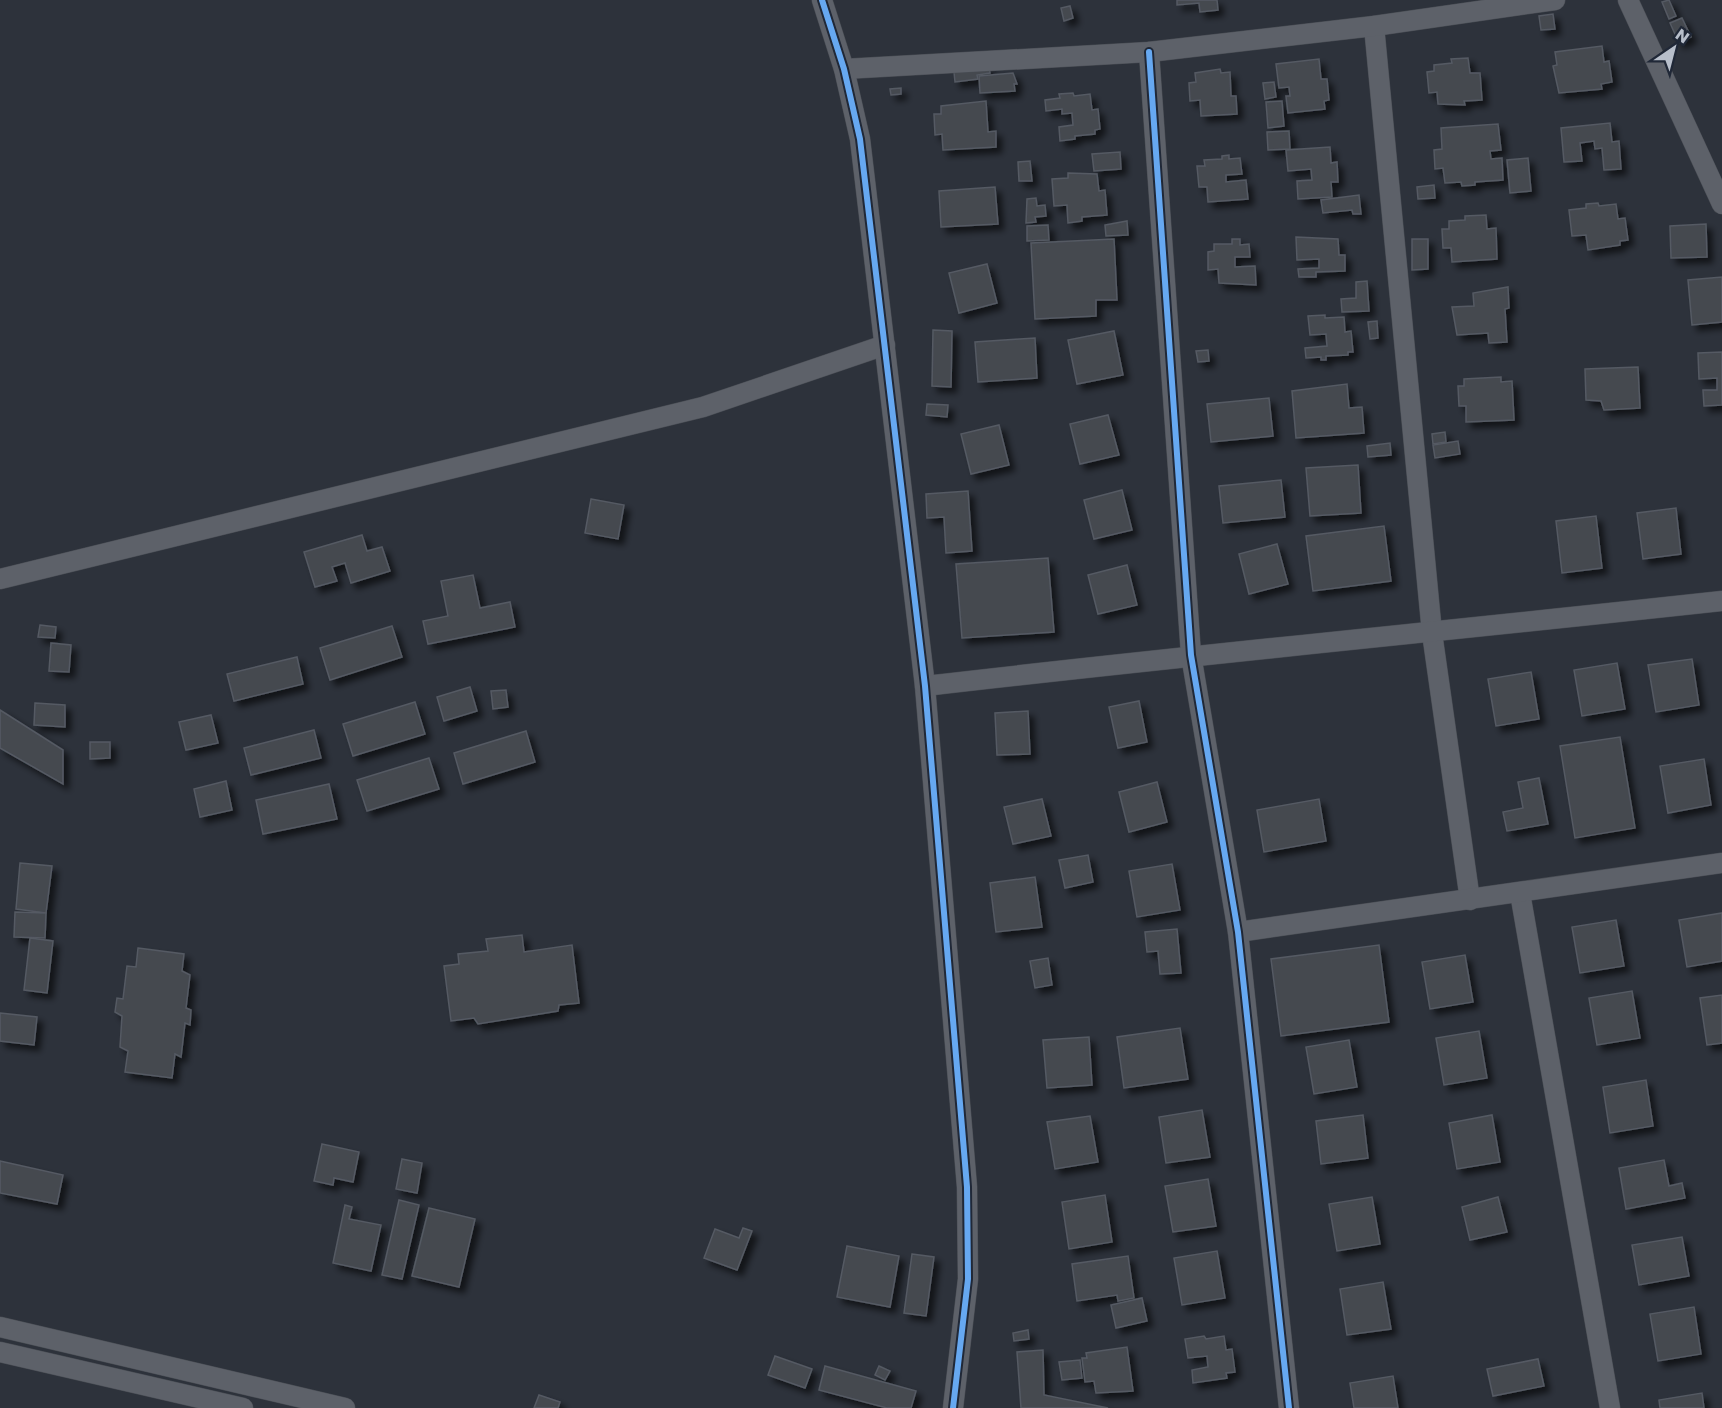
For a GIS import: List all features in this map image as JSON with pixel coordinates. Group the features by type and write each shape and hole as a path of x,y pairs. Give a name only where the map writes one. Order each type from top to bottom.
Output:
{"street":[{"path":"822,0 844,69 860,139 925,686 967,1187 968,1279 953,1408"},
{"path":"844,69 1149,52 1374,26 1555,0"},
{"path":"1628,0 1722,204"},
{"path":"1374,26 1432,633 1470,900"},
{"path":"1149,52 1191,655 1238,932 1289,1408"},
{"path":"0,579 703,407 885,345"},
{"path":"925,686 1191,655 1432,633 1722,601"},
{"path":"1238,932 1722,863"},
{"path":"1520,893 1610,1408"},
{"path":"0,1327 345,1408"},
{"path":"0,1352 243,1408"}],"building":[{"path":"1177,0 1217,0 1218,10 1200,12 1199,3 1177,5"},
{"path":"1669,0 1676,16 1669,19 1662,2"},
{"path":"1070,6 1073,18 1064,21 1061,8"},
{"path":"1553,14 1555,29 1541,30 1539,16"},
{"path":"1682,18 1691,37 1679,43 1670,23"},
{"path":"1602,46 1604,62 1609,61 1612,82 1601,84 1602,89 1559,93 1553,66 1557,65 1555,52"},
{"path":"1468,58 1470,73 1480,73 1482,100 1464,101 1465,105 1438,104 1437,92 1429,93 1427,72 1434,71 1434,65 1452,63 1451,59"},
{"path":"1319,59 1321,79 1327,79 1329,100 1324,101 1325,109 1288,113 1286,96 1290,96 1289,87 1279,88 1276,64"},
{"path":"989,67 990,73 977,75 978,79 955,82 954,72"},
{"path":"1220,69 1221,73 1230,72 1231,96 1236,96 1237,114 1201,116 1200,100 1190,101 1189,83 1196,82 1195,73"},
{"path":"1013,73 1017,84 1014,84 1015,91 980,93 979,76"},
{"path":"1274,82 1276,97 1265,99 1263,83"},
{"path":"901,88 901,94 891,95 890,89"},
{"path":"1073,93 1074,96 1090,94 1092,110 1098,109 1100,129 1095,130 1095,134 1075,136 1075,139 1060,141 1059,127 1073,125 1072,113 1062,114 1062,109 1046,111 1045,100 1060,98 1059,94"},
{"path":"986,101 988,132 996,131 996,147 943,150 942,134 935,135 934,114 941,114 941,106"},
{"path":"1282,101 1284,126 1268,128 1266,102"},
{"path":"1610,123 1612,142 1619,141 1621,169 1604,170 1602,148 1595,149 1594,141 1580,143 1582,161 1564,162 1561,128"},
{"path":"1498,124 1501,150 1490,151 1491,159 1502,158 1503,180 1475,182 1475,185 1462,186 1461,182 1445,183 1443,168 1435,169 1434,150 1442,149 1441,128"},
{"path":"1289,131 1290,149 1268,150 1267,132"},
{"path":"1330,147 1331,163 1337,162 1338,182 1331,182 1332,197 1298,199 1297,181 1312,180 1311,169 1288,171 1286,150"},
{"path":"1120,152 1121,169 1094,171 1092,154"},
{"path":"1229,155 1229,159 1240,158 1242,174 1226,175 1226,182 1246,180 1248,199 1208,202 1207,187 1199,187 1197,166 1205,166 1204,160 1222,159 1222,156"},
{"path":"1528,158 1531,191 1510,193 1507,160"},
{"path":"1030,161 1032,181 1019,181 1018,162"},
{"path":"1068,173 1097,174 1099,191 1105,190 1107,215 1082,217 1082,221 1068,223 1067,205 1054,206 1052,179 1068,178"},
{"path":"1434,185 1435,198 1418,199 1417,187"},
{"path":"995,187 998,224 941,227 939,191"},
{"path":"1359,195 1361,214 1353,214 1352,210 1323,213 1321,200"},
{"path":"1036,198 1037,206 1045,205 1046,216 1035,217 1036,222 1026,223 1027,199"},
{"path":"1598,203 1599,206 1616,204 1618,219 1625,218 1628,240 1620,241 1620,245 1588,250 1586,235 1572,236 1569,210 1586,208 1586,204"},
{"path":"1486,215 1487,229 1496,228 1497,259 1452,262 1451,248 1443,248 1442,229 1449,229 1449,221 1465,220 1465,216"},
{"path":"1127,221 1128,235 1106,236 1105,225"},
{"path":"1706,224 1707,257 1671,258 1670,226"},
{"path":"1048,225 1049,240 1027,241 1027,226"},
{"path":"1296,237 1338,239 1339,255 1345,255 1345,271 1316,272 1316,277 1299,277 1298,269 1319,268 1319,259 1297,260"},
{"path":"1114,239 1117,300 1096,300 1096,316 1035,319 1031,243"},
{"path":"1232,239 1240,239 1240,245 1249,244 1250,257 1235,257 1235,267 1255,266 1256,285 1219,283 1218,269 1208,270 1208,252 1214,251 1214,244 1232,244"},
{"path":"1412,239 1428,239 1428,269 1412,270"},
{"path":"987,264 997,303 959,313 949,273"},
{"path":"1722,277 1722,322 1692,325 1688,280"},
{"path":"1367,281 1369,311 1342,312 1341,299 1356,298 1356,282"},
{"path":"1508,287 1509,308 1505,309 1507,342 1489,343 1488,333 1457,335 1452,307 1474,306 1473,293"},
{"path":"1325,315 1325,318 1344,317 1345,332 1351,331 1353,352 1348,352 1348,355 1326,356 1326,360 1321,360 1321,357 1306,358 1305,348 1327,346 1326,334 1310,335 1308,316"},
{"path":"1377,321 1378,338 1370,339 1368,322"},
{"path":"933,330 952,331 951,387 932,386"},
{"path":"1114,331 1123,375 1077,384 1068,340"},
{"path":"1035,338 1037,378 978,382 975,342"},
{"path":"1208,350 1209,361 1198,362 1196,351"},
{"path":"1722,352 1722,405 1704,406 1703,390 1717,390 1717,378 1699,379 1698,353"},
{"path":"1638,367 1640,408 1604,410 1601,401 1586,400 1585,369"},
{"path":"1501,377 1501,382 1512,381 1514,420 1466,422 1466,406 1459,406 1458,386 1464,386 1464,379"},
{"path":"1347,384 1349,408 1362,407 1364,433 1296,438 1292,391"},
{"path":"1269,398 1273,436 1211,442 1207,404"},
{"path":"927,404 948,405 947,417 926,415"},
{"path":"1108,415 1119,455 1080,464 1070,424"},
{"path":"999,425 1009,465 971,474 961,434"},
{"path":"1445,432 1446,442 1433,444 1432,434"},
{"path":"1458,441 1460,454 1435,458 1433,445"},
{"path":"1390,443 1391,455 1368,457 1367,446"},
{"path":"1358,465 1361,513 1310,516 1306,468"},
{"path":"1281,480 1285,517 1223,523 1219,486"},
{"path":"1122,490 1132,530 1094,539 1084,500"},
{"path":"968,491 972,551 946,553 944,517 927,518 926,494"},
{"path":"591,499 624,505 618,539 585,533"},
{"path":"1676,508 1681,554 1643,559 1637,513"},
{"path":"1596,516 1602,568 1562,573 1556,521"},
{"path":"1384,526 1391,581 1313,591 1306,536"},
{"path":"362,535 367,551 382,547 390,571 351,583 345,563 332,567 337,581 315,587 304,552"},
{"path":"1277,544 1288,584 1249,594 1239,554"},
{"path":"1048,558 1054,632 962,638 956,564"},
{"path":"1127,565 1137,605 1098,614 1088,575"},
{"path":"473,575 480,608 510,602 515,627 428,644 423,621 448,616 441,581"},
{"path":"40,625 56,627 55,638 38,637"},
{"path":"392,626 402,657 330,680 320,648"},
{"path":"51,643 71,645 69,672 49,671"},
{"path":"297,657 303,684 234,701 227,674"},
{"path":"1692,659 1699,705 1656,712 1648,665"},
{"path":"1617,663 1625,709 1582,716 1574,670"},
{"path":"1531,672 1539,719 1496,726 1488,679"},
{"path":"470,687 477,711 444,721 437,697"},
{"path":"506,690 508,707 493,709 491,691"},
{"path":"1139,701 1147,742 1118,748 1109,707"},
{"path":"415,702 425,734 353,756 343,724"},
{"path":"35,703 65,705 65,727 34,725"},
{"path":"0,710 63,750 63,784 0,748"},
{"path":"1028,711 1030,754 997,755 995,713"},
{"path":"211,715 218,743 186,750 179,722"},
{"path":"314,730 321,758 251,775 244,748"},
{"path":"526,731 535,762 463,784 454,753"},
{"path":"1620,737 1635,828 1575,838 1560,746"},
{"path":"90,742 110,742 110,758 90,759"},
{"path":"429,758 439,789 367,811 357,780"},
{"path":"1704,759 1711,805 1668,813 1660,766"},
{"path":"1539,778 1548,824 1507,831 1503,812 1523,808 1518,782"},
{"path":"226,781 232,810 200,817 194,789"},
{"path":"1157,782 1167,822 1129,832 1119,792"},
{"path":"329,784 337,819 263,834 256,800"},
{"path":"1042,799 1051,836 1013,844 1004,807"},
{"path":"1319,799 1326,841 1264,852 1257,810"},
{"path":"1088,855 1093,882 1065,888 1059,860"},
{"path":"20,863 52,866 46,913 16,909"},
{"path":"1172,864 1180,910 1137,917 1129,871"},
{"path":"1035,877 1042,927 996,932 990,883"},
{"path":"15,912 46,913 45,938 14,937"},
{"path":"1722,913 1722,961 1687,967 1679,920"},
{"path":"1616,920 1624,966 1580,973 1572,927"},
{"path":"1177,929 1181,973 1160,974 1158,951 1147,952 1145,932"},
{"path":"522,935 524,952 572,945 579,1003 559,1005 558,1011 478,1024 474,1018 451,1021 444,966 459,964 458,954 488,951 486,939"},
{"path":"30,938 53,941 47,993 24,990"},
{"path":"1379,945 1389,1022 1281,1036 1271,959"},
{"path":"138,948 184,954 182,971 190,975 186,1008 191,1010 190,1025 185,1023 181,1057 175,1054 172,1078 125,1072 128,1051 120,1047 122,1016 115,1012 117,998 123,999 127,966 136,967"},
{"path":"1465,955 1473,1002 1430,1009 1422,962"},
{"path":"1048,958 1052,985 1035,988 1030,961"},
{"path":"1632,991 1640,1038 1597,1045 1589,998"},
{"path":"1722,995 1722,1043 1707,1045 1700,998"},
{"path":"0,1013 37,1017 34,1045 0,1041"},
{"path":"1180,1028 1188,1079 1124,1088 1117,1037"},
{"path":"1479,1031 1487,1078 1444,1085 1436,1038"},
{"path":"1089,1037 1092,1085 1047,1088 1043,1040"},
{"path":"1349,1040 1357,1087 1314,1094 1306,1047"},
{"path":"1646,1080 1653,1126 1610,1133 1603,1087"},
{"path":"1202,1110 1210,1157 1166,1163 1159,1117"},
{"path":"1363,1115 1368,1158 1321,1164 1316,1121"},
{"path":"1492,1115 1500,1162 1457,1169 1449,1123"},
{"path":"1090,1116 1098,1162 1055,1169 1047,1122"},
{"path":"322,1144 359,1152 353,1182 334,1178 333,1185 314,1181"},
{"path":"402,1159 422,1163 417,1193 396,1189"},
{"path":"1664,1160 1669,1186 1682,1183 1685,1198 1626,1209 1619,1168"},
{"path":"0,1161 63,1175 57,1204 0,1193"},
{"path":"1208,1179 1216,1226 1173,1232 1165,1186"},
{"path":"1105,1195 1112,1242 1069,1249 1062,1202"},
{"path":"1372,1197 1380,1244 1337,1251 1329,1204"},
{"path":"1498,1197 1507,1232 1470,1240 1462,1207"},
{"path":"399,1200 419,1205 402,1279 382,1275"},
{"path":"345,1205 352,1207 349,1219 381,1225 371,1271 333,1263"},
{"path":"429,1208 475,1219 459,1287 412,1276"},
{"path":"743,1228 752,1231 737,1270 704,1258 715,1229 739,1238"},
{"path":"1682,1237 1689,1276 1639,1285 1632,1245"},
{"path":"847,1246 899,1256 890,1307 837,1297"},
{"path":"1217,1251 1225,1298 1182,1305 1174,1258"},
{"path":"912,1254 934,1257 926,1316 904,1313"},
{"path":"1128,1256 1134,1298 1118,1301 1117,1295 1077,1301 1072,1264"},
{"path":"1383,1282 1391,1329 1347,1335 1340,1289"},
{"path":"1142,1298 1147,1321 1116,1328 1111,1305"},
{"path":"1694,1307 1701,1354 1658,1361 1650,1314"},
{"path":"1028,1330 1029,1339 1014,1341 1013,1333"},
{"path":"1204,1336 1206,1339 1224,1336 1226,1350 1232,1349 1235,1372 1226,1373 1227,1378 1193,1383 1192,1370 1208,1367 1207,1356 1188,1358 1185,1339"},
{"path":"1127,1347 1133,1391 1096,1393 1094,1381 1085,1382 1082,1358 1087,1358 1086,1353"},
{"path":"1043,1350 1044,1395 1108,1408 1021,1408 1017,1352"},
{"path":"775,1356 812,1369 805,1388 768,1375"},
{"path":"1538,1359 1544,1386 1493,1396 1487,1369"},
{"path":"1080,1360 1082,1378 1062,1380 1059,1362"},
{"path":"825,1366 916,1391 911,1408 887,1408 819,1390"},
{"path":"879,1366 890,1371 885,1380 875,1375"},
{"path":"1393,1376 1398,1408 1354,1408 1350,1383"},
{"path":"1702,1393 1704,1408 1660,1408 1659,1400"},
{"path":"539,1395 560,1402 558,1408 534,1408"}],"cycle path":[{"path":"822,0 844,69 860,139 925,686 967,1187 968,1279 953,1408"},
{"path":"1149,52 1191,655 1238,932 1289,1408"}]}
